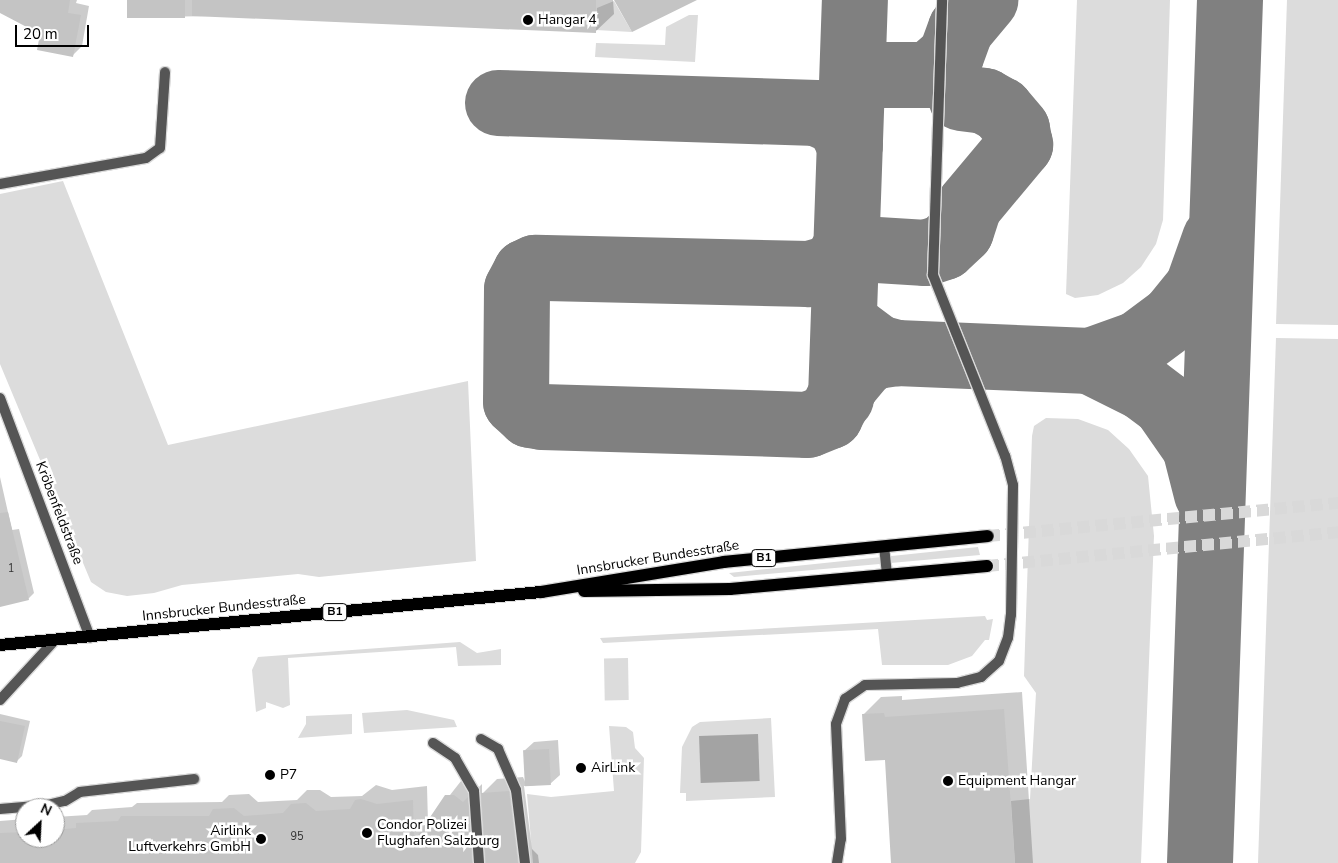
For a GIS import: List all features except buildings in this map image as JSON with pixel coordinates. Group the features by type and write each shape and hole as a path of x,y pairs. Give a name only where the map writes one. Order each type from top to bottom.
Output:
{"main road":[{"name":"Innsbrucker Bundesstraße","path":"0,645 90,638 541,592 724,562 988,536"},
{"name":"Innsbrucker Bundesstraße","path":"541,592 730,589 987,566"}],"street":[{"path":"837,863 841,839 836,724 845,699 865,685 957,683 980,678 999,661 1008,638 1011,615 1013,485 1005,456 933,275 942,0"},
{"path":"0,184 146,158 160,148 165,72"},
{"name":"Kröbenfeldstraße","path":"0,398 90,638"},
{"path":"884,546 887,575"},
{"path":"0,700 55,640"},
{"path":"481,739 498,749 516,790 525,863"},
{"path":"433,743 455,758 474,791 479,863"},
{"path":"0,809 48,805 65,801 80,792 194,779"}],"shaded area":[{"path":"1077,0 1170,0 1163,220 1156,244 1141,267 1123,283 1098,295 1075,298 1066,294"},
{"path":"1287,0 1338,0 1338,325 1276,324"},
{"path":"614,1 632,32 596,30 597,8"},
{"path":"689,15 698,15 695,62 595,57 596,43 665,45 666,27"},
{"path":"63,181 168,445 468,381 476,561 319,577 298,574 182,585 154,593 127,596 106,592 91,582 0,364 0,194"},
{"path":"1276,338 1338,339 1338,863 1258,863"},
{"path":"1046,418 1078,419 1108,430 1129,449 1148,476 1154,536 1141,863 1015,863 1011,801 1030,799 1036,693 1024,676 1032,436 1034,426"},
{"path":"978,547 980,555 734,577 729,573"},
{"path":"985,616 987,620 993,619 989,640 985,640 972,656 948,665 882,665 878,629 603,643 600,638"},
{"path":"460,642 477,653 501,649 501,665 458,666 456,647 288,658 290,705 283,708 266,702 266,708 256,712 252,670 258,657"},
{"path":"604,658 628,658 629,700 605,700"},
{"path":"407,710 454,720 457,727 364,733 362,713"},
{"path":"352,714 352,734 298,738 306,724 306,716"},
{"path":"771,718 775,797 686,801 686,793 680,793 682,747 692,727 700,722"},
{"path":"609,726 626,727 633,732 635,748 644,758 641,852 635,863 533,863 527,794 551,797 614,791"},
{"path":"758,734 760,781 701,783 699,736"}],"taxiway":[{"path":"841,398 855,0"},
{"path":"853,75 929,75 951,56 961,29 985,0"},
{"path":"1200,863 1230,0"},
{"path":"845,248 926,253 944,247 961,231 969,206 1020,145 1017,129 1001,110 985,101 961,98"},
{"path":"498,103 817,113 839,123 850,146"},
{"path":"1207,494 1195,447 1165,404 1144,388 1090,361 1138,344 1173,318 1198,287 1215,239"},
{"path":"847,245 834,267 809,274 535,268 526,272 517,289 516,402 530,415 542,417 808,425 830,416 847,383 864,363 876,356 897,353"},
{"path":"857,332 878,348 897,353 1090,361"}],"tunnel":[{"path":"988,536 1338,503"},
{"path":"987,566 1338,532"}],"place":[{"name":"Hangar 4","path":"528,20"},
{"name":"AirLink","path":"581,768"},
{"name":"P7","path":"270,775"},
{"name":"Equipment Hangar","path":"948,781"},
{"name":"Condor Polizei Flughafen Salzburg","path":"367,833"},
{"name":"Airlink Luftverkehrs GmbH","path":"261,839"}]}
